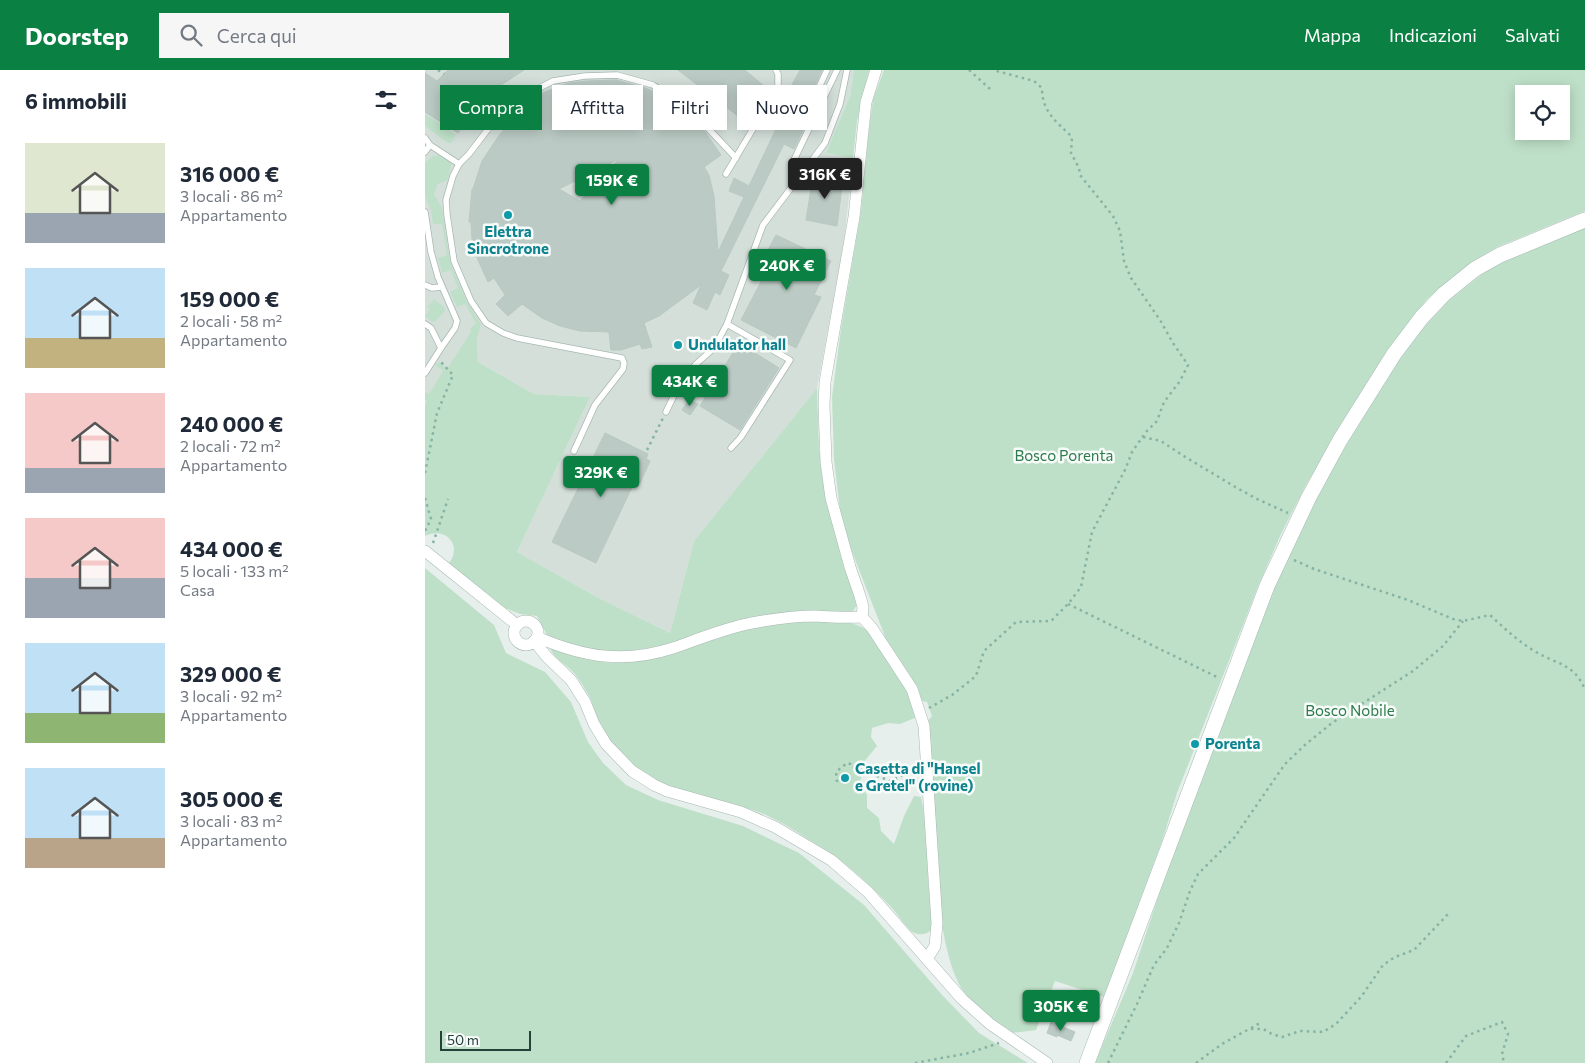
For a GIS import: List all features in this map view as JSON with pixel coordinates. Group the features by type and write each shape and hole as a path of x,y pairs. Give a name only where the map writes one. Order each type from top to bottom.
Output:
{"main road":[{"path":"1087,1063 1260,603 1281,554 1341,440 1422,316 1465,276 1493,259 1526,243 1585,220"}],"street":[{"path":"876,70 866,102 854,217 825,382 826,462 831,498 845,549 861,596 862,616 899,666 912,689 924,726 937,923 935,946 927,959"},
{"path":"426,552 517,625"},
{"path":"862,616 848,618 815,616 773,619 715,632 652,654 631,657 609,658 588,655 536,639 526,645 517,642 514,633 517,625 525,621 530,622 536,628 536,639 547,657 571,680 585,702 594,724 606,744 619,760 632,771 654,785 741,812 775,827 831,860 869,892 962,999 1008,1038 1047,1063"}],"lane":[{"path":"726,174 778,87 778,74 776,70"},
{"path":"820,85 827,70"},
{"path":"793,162 837,70"},
{"path":"666,412 676,391 696,364 714,348 727,324 763,225 825,144 840,104 847,70"},
{"path":"574,451 595,405 623,369 624,363 622,358 517,338 486,324 471,301 454,261 450,243 446,200 453,176 459,164 469,154 497,116 522,97 553,81 585,76 617,75 653,85 689,108 736,158"},
{"path":"425,138 430,145 459,164"},
{"path":"425,152 430,145"},
{"path":"425,212 428,252 441,287 457,321 455,328 425,373"},
{"path":"425,285 432,288 441,287"},
{"path":"425,324 431,328 441,348"},
{"path":"727,324 790,360 741,437 731,448"}],"path":[{"path":"438,70 444,74"},
{"path":"969,70 990,89"},
{"path":"921,712 952,695 976,676 984,651 1016,622 1051,620 1068,604 1081,587 1092,532 1125,470 1132,452 1157,421 1164,402 1180,381 1189,365 1131,278 1124,261 1120,231 1113,216 1081,175 1071,153 1072,136 1050,116 1042,100 1042,88 1034,81 993,70"},
{"path":"425,473 437,413 453,375 436,356"},
{"path":"647,450 666,412"},
{"path":"1143,437 1161,441 1181,455 1257,499 1299,518"},
{"path":"425,498 431,518 425,531"},
{"path":"426,552 447,499"},
{"path":"1281,554 1314,569 1463,621 1490,615 1512,636 1536,652 1571,669 1585,689"},
{"path":"1068,604 1229,683"},
{"path":"1108,1063 1154,965 1167,948 1179,923 1198,874 1234,838 1285,764 1332,723 1413,671 1443,646 1463,621"},
{"path":"837,782 836,772 847,763 854,765 854,768 891,781 921,766 926,766"},
{"path":"1249,1029 1263,1029 1272,1034 1282,1036 1300,1031 1323,1032 1336,1024 1361,996 1383,965 1395,957 1414,950 1448,914"},
{"path":"1446,1063 1466,1036 1502,1022 1508,1034 1502,1054 1504,1063"},
{"path":"1196,1063 1222,1044 1260,1023"},
{"path":"915,1063 969,1052 1008,1038"}],"shaded area":[{"path":"425,70 854,70 850,96 826,153 853,158 844,242 817,388 694,541 670,633 597,597 517,552 590,397 534,394 478,362 477,339 425,404"}],"green space":[{"path":"854,70 869,70 857,121 853,158 826,153 850,96"},
{"name":"Bosco Porenta","path":"884,70 1585,70 1585,211 1497,247 1476,260 1427,299 1413,319 1336,435 1307,483 1281,534 1259,584 1177,793 1162,841 1104,997 1055,981 1036,1030 1011,1033 966,995 953,971 942,925 928,721 932,716 927,702 922,701 910,675 886,639 842,526 834,459 832,397 841,329 861,211 873,99"},
{"path":"425,114 440,124 440,130 449,130 456,135 451,143 448,143 425,126"},
{"path":"443,155 452,160 448,180 438,184 434,194 442,208 452,267 468,304 481,324 477,338 478,362 534,394 590,397 517,552 597,597 670,633 694,541 817,388 819,450 829,512 857,605 853,611 718,626 667,645 615,654 561,643 548,637 537,616 520,614 502,607 449,563 454,550 450,539 439,533 425,536 425,404 427,401 425,399 425,392 429,394 443,371 435,365 440,362 447,369 471,332 470,329 476,323 465,304 457,307 450,292 458,288 451,270 442,273 438,258 447,255 442,224 433,224 431,210 425,196 425,163 433,156"},
{"name":"Bosco Nobile","path":"1585,228 1585,1063 1095,1063 1133,973 1168,867 1253,638 1285,562 1313,504 1345,447 1398,361 1422,329 1447,302 1493,267"},
{"path":"434,299 444,307 445,311 435,322 425,316 430,309 428,307"},
{"path":"425,568 494,625 506,653 545,672 571,702 588,742 603,763 626,785 658,800 743,826 799,853 864,905 943,996 979,1033 1028,1063 425,1063"},
{"path":"824,620 845,622 864,628 872,634 907,688 917,717 900,724 888,723 872,728 871,737 877,746 863,763 860,784 867,795 867,808 879,818 881,831 894,844 904,816 914,796 921,797 926,827 932,923 932,930 927,933 919,934 911,931 891,907 856,873 826,850 786,825 748,808 670,786 636,768 614,746 598,719 590,697 577,677 556,657 550,648 590,660 612,663 638,661 761,625"}],"building":[{"path":"448,70 524,70 501,85 440,85 440,122 425,112 425,73 437,81"},
{"path":"678,70 745,70 763,85 737,85 737,115 727,108 727,85 698,85"},
{"name":"Elettra Sincrotrone","path":"800,70 822,70 815,85 792,85"},
{"name":"Elettra Sincrotrone","path":"616,80 634,85 563,85 587,81"},
{"name":"Elettra Sincrotrone","path":"643,87 653,91 653,130 703,130 721,155 704,167 709,175 714,196 718,252 744,197 729,191 734,178 749,186 776,130 803,130 794,149 784,144 721,271 729,275 720,295 715,292 707,310 693,303 701,285 659,316 644,323 652,347 642,349 640,344 621,350 611,350 609,332 580,331 560,326 542,318 522,304 508,316 496,304 505,295 494,278 488,282 478,260 472,239 471,222 469,222 472,189 482,161 504,130 542,130 542,93 552,89 552,130 643,130","holes":["619,159 580,201 559,189"]},
{"path":"813,176 843,179 837,226 806,220"},
{"path":"776,235 831,261 814,295 821,297 796,348 741,320 765,274 758,269"},
{"path":"739,343 779,368 740,430 700,406"},
{"path":"689,400 698,404 690,415 682,410"},
{"path":"605,433 648,454 646,459 650,461 640,483 635,481 596,563 552,542"},
{"path":"1051,1022 1075,1032 1071,1041 1047,1033"}],"place":[{"name":"Elettra Sincrotrone","path":"508,215"},
{"name":"Undulator hall","path":"678,345"},
{"name":"Porenta","path":"1195,744"},
{"name":"Casetta di \"Hansel e Gretel\" (rovine)","path":"845,778"}]}
